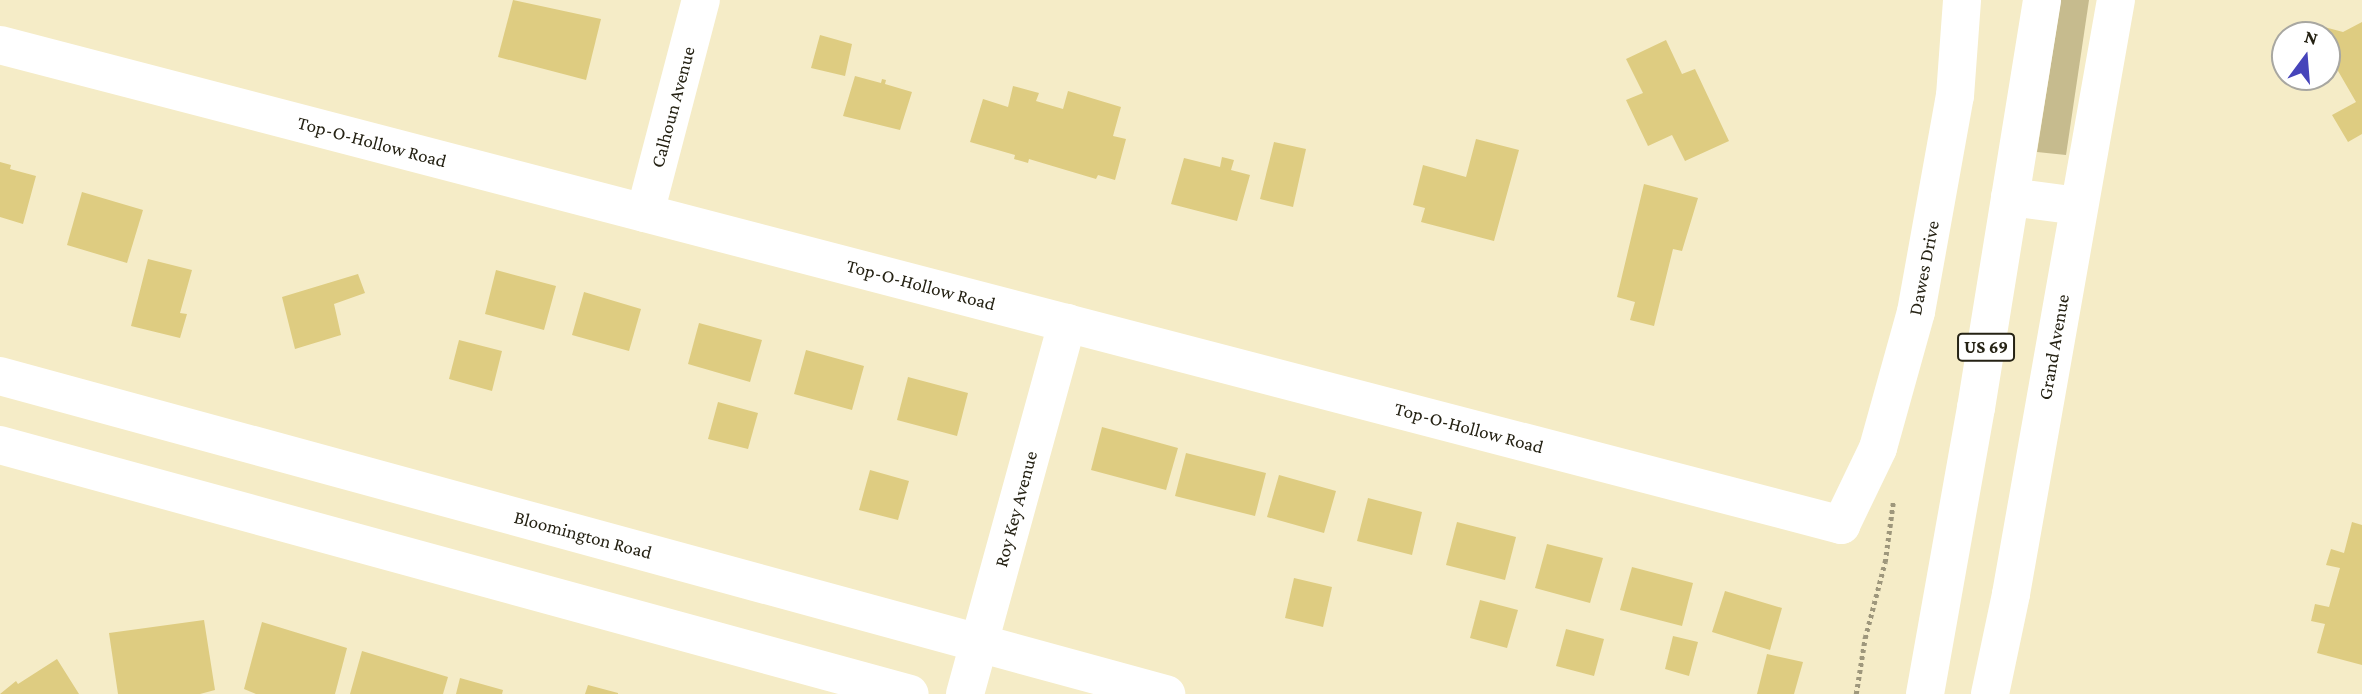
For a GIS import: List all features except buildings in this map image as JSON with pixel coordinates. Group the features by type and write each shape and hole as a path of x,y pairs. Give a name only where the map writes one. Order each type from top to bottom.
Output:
{"street":[{"name":"Calhoun Avenue","path":"645,213 701,0"},
{"name":"Dawes Drive","path":"1841,525 1878,448 1916,312 1955,96 1962,0"},
{"name":"US 69","path":"1925,694 1942,608 2042,0"},
{"name":"Grand Avenue","path":"1990,694 2011,594 2116,0"},
{"name":"Top-O-Hollow Road","path":"0,45 1841,525"},
{"path":"2010,197 2078,206"},
{"name":"Roy Key Avenue","path":"965,694 1067,323"},
{"name":"Bloomington Road","path":"0,376 1166,694"},
{"path":"0,445 910,694"}],"shaded area":[{"path":"2061,0 2089,0 2066,155 2037,152"}]}
